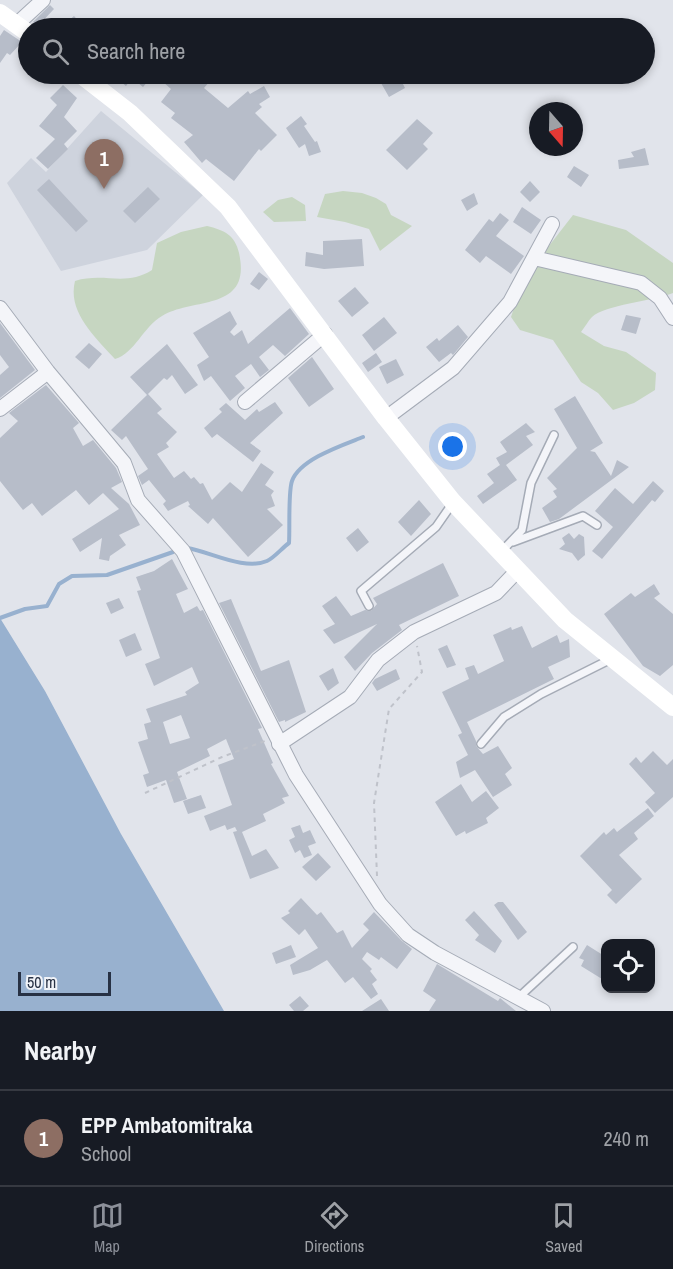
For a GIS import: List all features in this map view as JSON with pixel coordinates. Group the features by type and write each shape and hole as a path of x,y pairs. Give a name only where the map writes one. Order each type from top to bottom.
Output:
{"main road":[{"path":"93,84 130,113 228,207 386,418 453,502 506,548 518,570 565,620 673,707"}],"street":[{"path":"9,20 43,0"},
{"path":"386,418 453,368 510,302 552,224"},
{"path":"534,258 641,283 660,298 673,318"},
{"path":"0,308 48,372 124,462 138,500 183,550 277,740 336,840 392,920 435,953 543,1011"},
{"path":"245,402 325,334"},
{"path":"0,409 48,372"},
{"path":"277,740 350,697 378,660 414,632 496,593 518,570"}],"lane":[{"path":"506,548 522,530 531,483 554,435"},
{"path":"369,606 361,591 436,527 453,502"},
{"path":"506,548 583,516 597,525"},
{"path":"481,744 504,717 541,694 614,658"},
{"path":"519,997 573,947"}],"path":[{"path":"378,881 374,803 389,709 422,672 414,632"},
{"path":"146,793 222,757 277,740"}],"shaded area":[{"path":"101,111 203,195 147,250 61,271 7,183 31,158 46,172"}],"green space":[{"path":"343,191 362,193 376,198 386,204 391,215 412,226 380,251 369,229 317,217 325,194"},
{"path":"292,197 305,205 306,221 274,222 263,212 278,200"},
{"path":"573,215 626,230 673,263 673,293 607,309 591,319 581,332 604,346 626,352 656,373 655,390 634,403 613,410 598,393 581,382 553,340 520,330 511,317 524,278"},
{"path":"207,226 219,229 235,242 241,272 237,285 229,294 217,300 175,310 162,316 149,327 134,346 115,359 79,314 75,303 75,281 96,278 124,279 142,275 152,270 157,243 181,232"}],"water":[{"path":"0,618 45,691 121,834 224,1011 0,1011"}],"building":[{"path":"50,5 54,9 46,18 37,18"},
{"path":"4,30 18,39 18,46 10,55 7,53 0,63 0,36"},
{"path":"165,84 207,84 204,88 228,108 248,91 250,94 264,86 270,97 259,104 262,107 255,113 277,135 261,151 259,149 234,181 206,159 202,163 184,142 193,135 171,118 175,113 161,102 171,89"},
{"path":"382,84 403,84 405,88 389,97"},
{"path":"63,85 77,98 64,117 77,131 64,144 68,149 48,169 36,158 55,139 39,126 57,105 50,98"},
{"path":"301,116 307,124 304,126 315,142 317,141 321,152 309,156 305,144 299,148 286,128"},
{"path":"417,119 433,133 423,144 428,149 407,170 386,150"},
{"path":"645,148 649,165 619,169 618,160 634,157 631,152"},
{"path":"574,166 589,175 581,187 567,177"},
{"path":"49,179 88,221 76,232 37,190"},
{"path":"530,181 540,192 530,202 520,192"},
{"path":"148,187 160,199 135,223 123,211"},
{"path":"474,193 478,204 467,211 461,200"},
{"path":"522,207 541,220 531,234 513,222"},
{"path":"500,213 509,220 496,236 524,256 511,274 486,256 480,263 465,250 489,219 493,222"},
{"path":"362,239 364,266 324,269 305,266 306,252 323,255 323,241"},
{"path":"259,272 268,279 259,290 250,284"},
{"path":"355,287 369,303 352,317 338,301"},
{"path":"290,308 309,334 285,356 273,345 259,357 269,370 260,377 251,364 235,376 245,388 230,401 211,376 204,381 197,365 209,357 193,333 230,311 237,324 230,332 234,336 242,330 248,344"},
{"path":"626,315 641,318 636,334 621,330"},
{"path":"384,317 397,333 374,351 362,335"},
{"path":"0,323 35,370 0,398 0,375 9,367 0,355"},
{"path":"458,325 468,337 453,355 451,353 439,362 426,347 437,338 439,341"},
{"path":"89,343 102,354 89,369 75,357"},
{"path":"167,344 198,385 185,394 172,375 167,380 164,378 148,394 162,409 157,413 177,432 166,443 169,447 157,454 174,478 184,471 191,479 194,477 200,484 203,483 212,500 230,482 242,492 261,463 274,472 265,485 274,491 271,495 275,506 267,509 283,525 248,557 213,518 208,524 188,506 190,505 188,501 168,511 163,504 166,501 149,480 142,485 138,476 148,469 126,436 122,440 111,430 147,395 130,377"},
{"path":"376,353 382,362 368,372 362,363"},
{"path":"312,357 334,389 309,407 288,378"},
{"path":"396,359 404,375 387,384 379,367"},
{"path":"46,385 79,423 73,428 83,446 93,440 116,468 122,482 111,488 129,504 140,525 119,535 126,545 110,556 109,561 99,559 102,538 80,552 72,539 119,509 103,493 89,505 76,490 42,516 32,503 23,510 0,481 0,438 18,421 9,413"},
{"path":"575,396 603,443 590,451 595,452 611,476 617,460 629,467 559,519 550,522 542,508 557,497 553,491 557,489 547,478 577,448 554,409"},
{"path":"275,402 283,413 250,443 261,451 253,462 217,434 212,438 204,428 222,412 219,409 226,403 245,420 257,409 259,412"},
{"path":"526,423 535,432 526,436 533,445 506,465 517,480 483,504 477,496 494,483 487,474 500,465 496,458 507,452 500,442"},
{"path":"653,481 664,491 655,502 652,500 602,559 592,551 613,527 595,511 615,488 633,504"},
{"path":"419,500 431,514 411,536 398,522"},
{"path":"358,528 369,542 357,552 346,538"},
{"path":"569,533 574,539 579,534 584,537 585,555 578,561 572,553 559,549 565,544 562,538"},
{"path":"172,559 188,589 176,594 184,613 197,606 200,611 203,610 262,728 258,729 273,763 271,764 289,796 282,798 285,803 263,814 266,821 242,832 252,856 266,849 279,868 250,879 233,832 237,831 235,827 227,830 225,825 210,831 204,816 232,805 218,765 234,759 226,739 207,749 210,756 177,772 187,799 174,803 166,780 147,787 143,775 149,773 138,742 148,739 144,724 151,722 146,709 187,695 185,692 199,683 192,667 154,686 145,664 160,658 137,591 141,590 136,577 154,571","holes":["181,715 190,738 170,744 163,722"]},
{"path":"443,563 459,596 399,625 402,630 372,653 355,671 344,657 377,624 334,644 323,630 335,624 322,606 336,596 351,616 365,610 371,611 377,604 373,598"},
{"path":"654,584 660,594 654,598 673,614 673,665 660,676 643,666 604,614 631,593 635,597"},
{"path":"119,598 124,608 111,614 106,603"},
{"path":"231,599 261,671 289,660 306,712 285,722 285,720 279,722 219,603"},
{"path":"522,626 532,648 557,635 560,643 569,639 570,657 548,667 554,679 467,722 476,746 483,754 498,746 512,768 505,774 512,785 493,797 475,770 460,778 456,762 468,755 458,735 462,733 442,692 469,679 465,668 474,665 478,674 504,661 493,635 511,627 512,630"},
{"path":"135,633 142,650 126,657 119,640"},
{"path":"447,645 456,665 447,668 438,649"},
{"path":"333,668 339,683 328,691 319,676"},
{"path":"396,669 400,679 377,691 372,683 375,679"},
{"path":"653,751 667,765 673,759 673,797 655,813 645,802 655,793 629,764 636,757 641,763"},
{"path":"461,784 472,802 486,791 499,808 486,818 488,823 466,834 465,831 456,836 435,802"},
{"path":"201,795 206,808 188,814 183,801"},
{"path":"648,808 654,816 634,833 638,839 619,855 642,879 616,904 607,895 612,890 580,856 604,832 606,835 614,828 617,832"},
{"path":"300,825 303,833 310,830 316,843 308,846 312,855 304,858 300,850 295,853 289,840 295,837 291,828"},
{"path":"318,853 331,867 316,881 302,867"},
{"path":"301,898 317,915 321,912 337,933 343,930 352,948 369,930 363,924 374,912 412,949 397,969 381,957 379,960 367,952 362,959 372,969 370,971 377,980 372,984 378,994 371,999 353,977 345,983 327,960 310,970 293,975 290,965 318,948 305,929 299,935 281,918 290,913 288,911"},
{"path":"503,902 527,932 518,940 494,905"},
{"path":"474,911 502,941 495,953 475,940 479,935 465,920"},
{"path":"291,945 296,957 276,964 272,953"},
{"path":"587,945 601,954 601,978 581,966 584,960 579,958"},
{"path":"437,964 498,1001 500,998 516,1011 429,1011 436,1000 423,991"},
{"path":"300,996 309,1006 303,1011 294,1011 289,1005"},
{"path":"381,999 389,1011 362,1011"}],"waterway":[{"path":"187,548 248,564 270,560 289,543 290,493 292,481 297,473 323,454 363,437"},
{"path":"0,618 25,609 47,606 59,584 72,576 107,575 173,552"}],"place":[{"name":"EPP Ambatomitraka","path":"104,189"}]}
